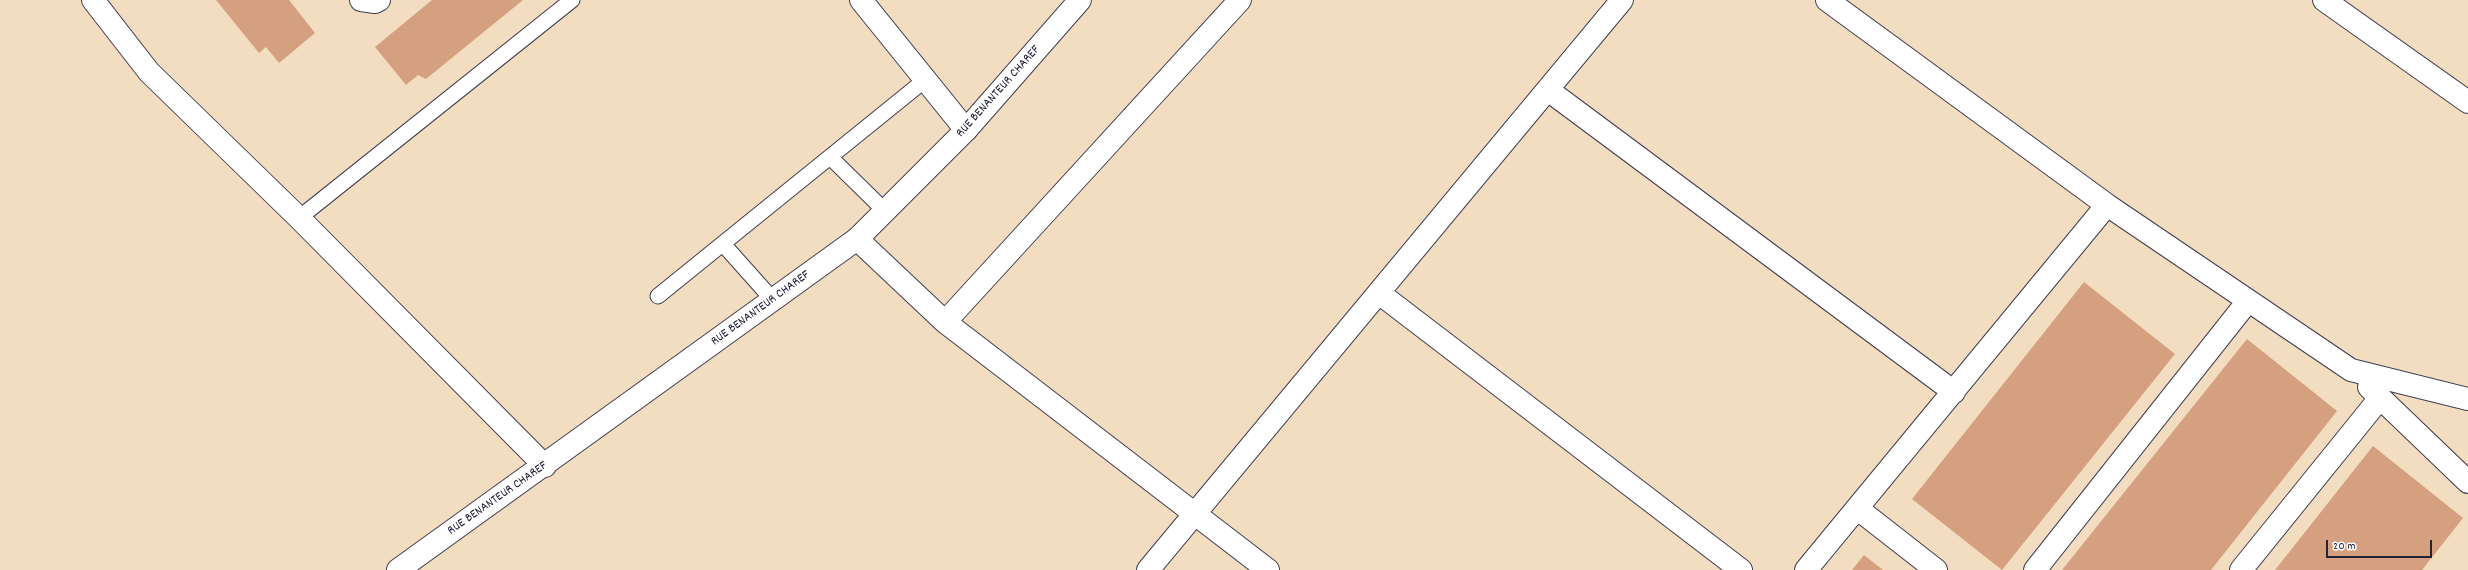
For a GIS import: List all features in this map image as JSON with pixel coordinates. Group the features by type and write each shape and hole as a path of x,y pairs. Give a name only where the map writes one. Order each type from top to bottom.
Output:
{"street":[{"path":"93,0 149,72 299,218 545,466"},
{"path":"361,0 375,2 379,0"},
{"path":"861,0 966,130"},
{"name":"RUE BENANTEUR CHAREF","path":"402,568 857,239 966,130 1080,0"},
{"path":"945,322 1240,0"},
{"path":"1148,570 1622,0"},
{"path":"1827,0 2107,205 2351,370 2468,482"},
{"path":"2324,0 2468,102"},
{"path":"1548,90 1954,392"},
{"path":"1806,570 2107,205"},
{"path":"857,239 945,322 1268,570"},
{"path":"1379,293 1741,570"},
{"path":"2035,570 2248,301"},
{"path":"2351,370 2468,399"},
{"path":"2241,570 2380,398"},
{"path":"1858,508 1936,570"}],"lane":[{"path":"299,218 572,0"},
{"path":"658,296 925,80"},
{"path":"830,157 885,212"},
{"path":"723,244 773,300"}],"building":[{"path":"216,0 289,0 315,33 279,63 266,47 259,53"},
{"path":"432,0 523,0 426,79 418,75 406,85 375,47"},
{"path":"2084,282 2175,354 2002,570 1912,499"},
{"path":"2247,339 2337,411 2211,570 2062,570"},
{"path":"2373,446 2463,518 2422,570 2275,570"},
{"path":"1864,555 1883,570 1852,570"}]}
